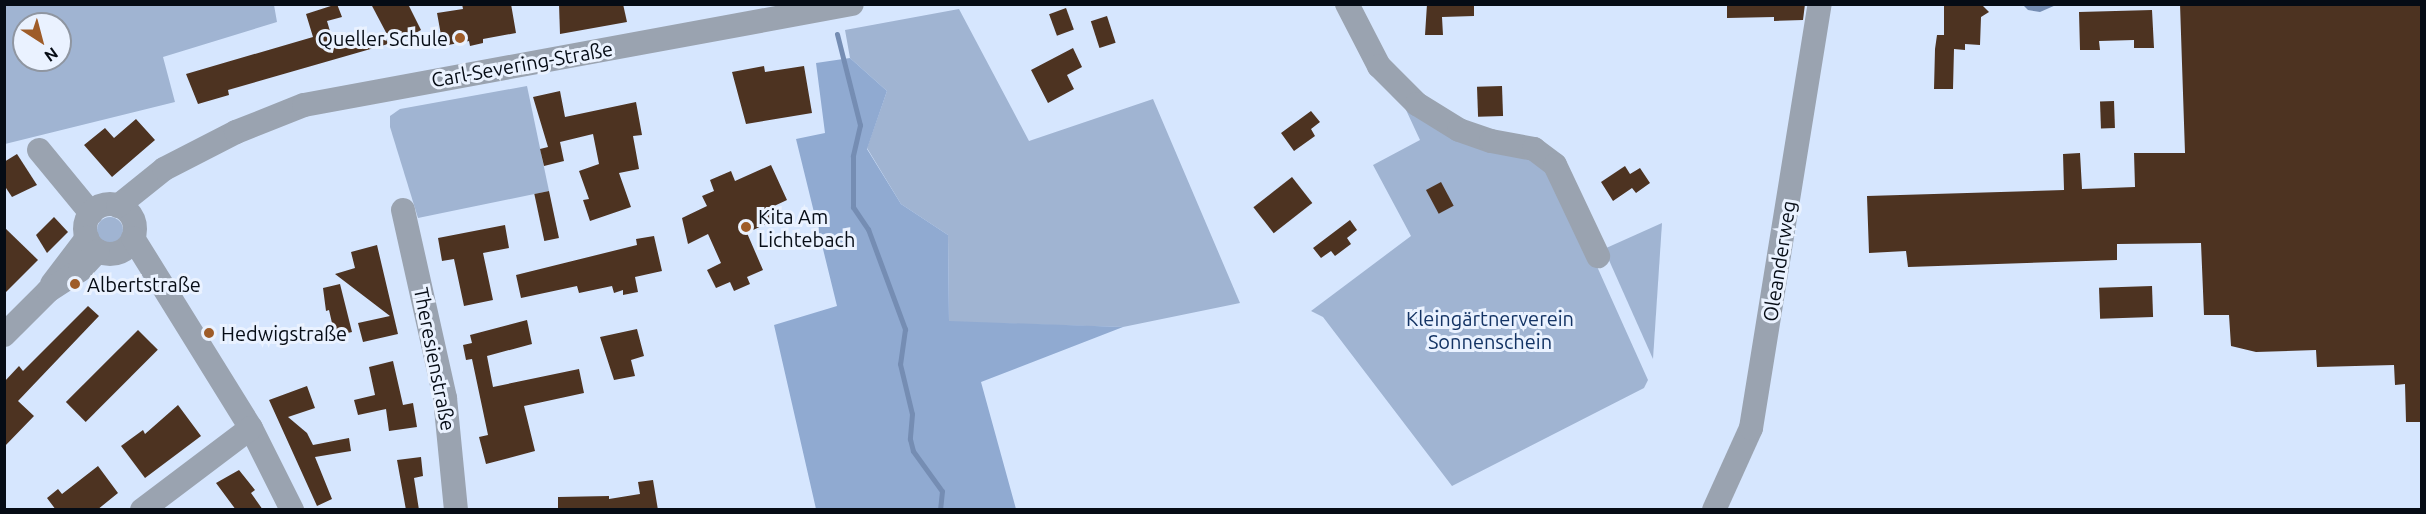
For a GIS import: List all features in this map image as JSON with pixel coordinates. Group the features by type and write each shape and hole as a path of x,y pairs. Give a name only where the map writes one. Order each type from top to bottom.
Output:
{"street":[{"name":"Carl-Severing-Straße","path":"4,335 48,291 80,270 114,234 164,169 260,121 311,104 773,12 852,4"},
{"path":"1347,4 1374,59 1417,104 1459,130 1491,141 1534,149 1555,165 1598,256"},
{"name":"Oleanderweg","path":"1714,510 1751,428 1820,4"},
{"path":"39,150 91,213 104,205 114,234 192,338 251,428 292,510"},
{"name":"Theresienstraße","path":"403,210 445,398 456,510"},
{"path":"142,510 251,428"}],"green space":[{"path":"4,5 274,5 277,22 163,57 175,102 5,144"},
{"path":"959,9 1029,141 1153,99 1240,303 1123,327 949,322 948,235 901,204 867,148 887,91 850,58 845,30"},
{"path":"527,86 549,191 418,218 390,127 390,116 400,109"},
{"name":"Kleingärtnerverein Sonnenschein","path":"1400,97 1532,155 1564,193 1648,380 1644,388 1452,486 1323,317 1311,311 1411,236 1373,165 1420,140"},
{"path":"110,217 119,221 123,230 119,239 110,243 101,239 97,230 101,221"},
{"path":"1662,223 1653,359 1604,249"}],"shaded area":[{"path":"2023,5 2056,5 2040,12 2028,10"},
{"path":"850,58 887,91 867,149 901,204 948,235 949,321 1123,327 981,382 1016,509 816,509 774,325 837,306 796,139 825,133 816,63"}],"building":[{"path":"337,4 342,17 327,21 334,45 385,36 388,44 228,90 229,95 198,104 186,74 313,37 306,14"},
{"path":"371,4 408,4 421,30 403,40 390,40"},
{"path":"462,4 511,4 516,33 483,39 483,43 470,46 469,41 443,46 437,13 463,9"},
{"path":"559,4 623,4 627,22 560,34"},
{"path":"1427,4 1474,4 1474,16 1442,17 1443,35 1425,35"},
{"path":"1727,4 1805,4 1803,20 1774,21 1774,17 1727,18"},
{"path":"1944,4 1981,4 1989,12 1981,17 1980,45 1965,44 1965,50 1954,49 1953,89 1934,89 1935,49 1937,35 1944,35"},
{"path":"2180,4 2421,4 2421,422 2406,422 2405,384 2395,385 2394,365 2317,367 2316,350 2256,352 2231,346 2229,315 2204,315 2201,243 2117,244 2117,260 1908,267 1906,251 1869,253 1867,196 2064,190 2063,154 2080,153 2082,189 2135,187 2134,153 2185,153"},
{"path":"1066,8 1074,30 1057,36 1049,14"},
{"path":"2152,10 2154,48 2134,48 2134,40 2099,41 2100,50 2080,50 2079,12"},
{"path":"1107,16 1116,43 1099,48 1091,21"},
{"path":"1073,48 1082,67 1067,75 1074,89 1048,103 1031,70"},
{"path":"764,66 765,72 804,66 812,113 746,124 732,72"},
{"path":"1502,86 1503,116 1478,117 1477,87"},
{"path":"560,91 565,117 636,102 642,135 633,136 639,169 619,173 631,207 590,221 583,200 589,199 579,171 599,164 593,134 560,142 564,161 544,166 540,149 548,147 533,97"},
{"path":"2100,101 2114,101 2115,128 2101,128"},
{"path":"1311,111 1320,122 1311,129 1315,136 1294,151 1281,133"},
{"path":"136,119 155,140 112,177 84,145 105,128 114,138"},
{"path":"17,154 37,185 12,197 4,185 4,162"},
{"path":"771,165 787,200 772,207 776,219 747,233 763,270 747,277 750,284 734,291 730,282 716,288 707,270 721,263 708,234 688,244 682,218 707,206 702,196 714,191 710,180 731,171 735,181"},
{"path":"1625,166 1630,174 1640,168 1650,183 1636,193 1632,188 1613,201 1601,182"},
{"path":"1292,177 1312,203 1274,233 1253,207"},
{"path":"1441,182 1454,206 1439,214 1426,190"},
{"path":"549,191 559,238 544,241 534,194"},
{"path":"54,217 68,232 47,253 36,235"},
{"path":"1350,220 1357,230 1347,238 1351,244 1335,256 1331,251 1321,258 1313,248"},
{"path":"505,225 509,248 483,253 493,300 464,306 454,259 442,261 438,238"},
{"path":"4,227 38,260 4,294"},
{"path":"654,236 662,271 635,277 638,292 623,295 623,290 614,293 612,286 579,293 577,286 521,298 516,275 637,245 636,239"},
{"path":"377,245 398,334 363,342 358,323 390,316 335,274 355,268 351,252"},
{"path":"340,284 352,332 335,336 329,310 326,311 323,288"},
{"path":"2152,286 2153,317 2100,319 2099,288"},
{"path":"88,306 99,316 18,401 34,416 4,447 4,382 19,366 23,371"},
{"path":"527,320 532,344 487,356 493,387 579,369 584,393 524,406 535,451 486,464 479,437 488,435 472,359 466,360 463,345 472,343 470,335"},
{"path":"637,329 644,356 631,360 635,376 614,380 600,337"},
{"path":"138,330 158,350 86,422 66,402"},
{"path":"393,361 403,405 413,403 417,427 389,431 386,409 358,415 354,400 375,395 369,367"},
{"path":"307,386 315,408 288,417 307,433 313,445 349,438 351,451 315,457 332,499 317,506 269,400"},
{"path":"178,405 201,436 145,478 121,446 143,430 145,434"},
{"path":"421,457 423,476 414,478 419,510 406,510 397,460"},
{"path":"98,466 118,493 97,510 56,510 47,498 58,489 62,494"},
{"path":"239,470 255,490 251,493 263,510 236,510 216,483"},
{"path":"653,480 658,510 558,510 558,497 609,496 609,499 640,494 638,482"}],"waterway":[{"path":"837,34 860,125 853,156 853,207 868,229 905,329 900,364 912,414 910,439 913,451 942,491 940,510"}],"place":[{"name":"Queller Schule","path":"460,38"},
{"name":"Kita Am Lichtebach","path":"746,227"},
{"name":"Albertstraße","path":"75,284"},
{"name":"Hedwigstraße","path":"209,333"}]}
